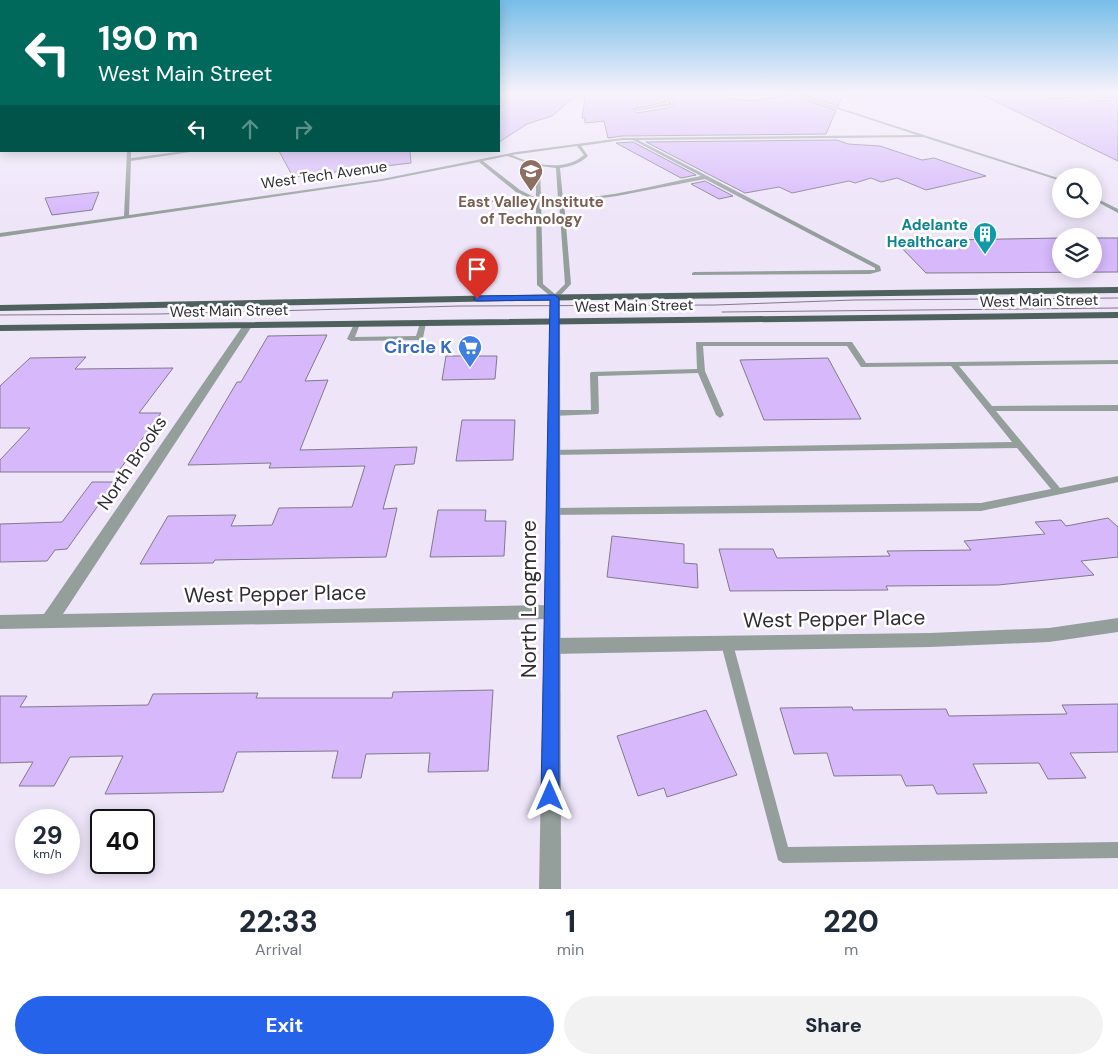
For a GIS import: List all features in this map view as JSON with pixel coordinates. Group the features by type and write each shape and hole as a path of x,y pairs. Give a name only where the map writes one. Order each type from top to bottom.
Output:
{"main road":[{"name":"West Main Street","path":"0,308 1118,290"},
{"name":"West Main Street","path":"0,328 1118,316"}],"street":[{"name":"West Main Street","path":"555,298 555,309"},
{"name":"North Longmore","path":"550,889 552,453 555,309"},
{"name":"North Brooks","path":"49,621 247,326"},
{"name":"West Pepper Place","path":"0,622 551,612"},
{"name":"West Pepper Place","path":"551,646 930,640 1049,635 1118,625"}],"lane":[{"path":"914,133 1052,177"},
{"name":"West Tech Avenue","path":"0,235 126,215 382,180 508,155 578,144 632,139 922,136"},
{"path":"632,139 878,267 878,271 694,274"},
{"path":"508,155 520,162 538,166 558,166 584,158 586,155 585,151 578,144"},
{"path":"126,215 129,152"},
{"path":"128,160 188,152"},
{"path":"481,161 518,191 539,201"},
{"path":"538,166 540,284 555,298 568,284 558,166"},
{"path":"492,201 514,199 539,201 588,199 706,177"},
{"path":"1102,203 1118,212"},
{"path":"357,324 351,339 419,338 423,323"},
{"path":"720,415 701,371 699,344 849,344 864,365 1118,362"},
{"path":"953,364 1058,492"},
{"path":"553,413 595,412 594,374 701,371"},
{"path":"990,409 1118,408"},
{"path":"552,453 1020,446"},
{"path":"552,512 981,507 1118,478"},
{"path":"727,644 784,855 1118,850"}],"building":[{"path":"500,133 512,133 500,141"},
{"path":"607,133 826,133 622,136 608,138"},
{"path":"1061,133 1118,133 1118,161"},
{"path":"837,140 848,144 880,146 922,160 934,158 986,176 926,190 897,178 881,182 871,178 855,183 849,181 792,193 779,187 745,193 646,142"},
{"path":"633,142 696,175 681,178 616,143"},
{"path":"280,152 410,152 411,163 293,177"},
{"path":"705,181 733,196 719,199 691,184"},
{"path":"99,192 92,210 52,215 45,198"},
{"name":"Adelante Healthcare","path":"1052,238 1052,272 926,273 895,241"},
{"name":"Adelante Healthcare","path":"1102,238 1118,238 1118,272 1102,272"},
{"path":"327,335 305,381 328,380 300,450 417,447 414,464 395,465 383,509 397,508 386,557 215,560 213,563 140,564 168,516 236,515 231,526 272,525 279,508 352,507 365,466 269,468 271,463 188,465 237,382 241,382 268,336"},
{"name":"Circle K","path":"446,356 497,356 495,379 442,380"},
{"path":"86,357 75,369 173,368 139,413 161,413 118,472 0,472 0,460 30,428 0,428 0,386 30,358"},
{"path":"828,358 861,419 764,420 740,360"},
{"path":"462,420 515,420 513,460 456,461"},
{"path":"92,482 115,482 67,549 55,550 47,561 0,562 0,524 62,522"},
{"path":"438,510 486,510 485,521 506,521 504,556 430,557"},
{"path":"1108,518 1118,527 1118,557 1081,561 1094,575 998,585 886,586 888,590 730,591 719,549 773,549 777,558 890,556 887,551 971,550 964,541 1045,534 1035,522 1061,520 1066,526"},
{"path":"612,536 684,544 684,563 697,564 698,588 607,577"},
{"path":"493,690 488,771 428,772 430,753 366,754 361,778 332,778 338,751 237,752 223,792 105,794 123,756 70,757 54,786 19,786 33,762 0,763 0,696 27,696 20,707 148,705 153,694 258,693 256,698 392,698 393,692"},
{"path":"1118,704 1118,752 1070,753 1086,778 1048,779 1039,763 973,764 987,793 937,794 933,785 906,786 901,775 834,776 827,753 794,754 780,708 852,707 853,710 946,709 949,716 1067,714 1062,705"},
{"path":"706,710 737,775 667,797 664,788 638,796 617,736"}],"tram line":[{"path":"0,315 158,314 460,306 715,305 854,300 1118,298"},
{"path":"722,312 1118,308"}],"place":[{"name":"East Valley Institute of Technology","path":"531,192"},
{"name":"Adelante Healthcare","path":"985,255"},
{"name":"Circle K","path":"470,368"}],"route":[{"path":"477,299 555,298 550,796"}]}
